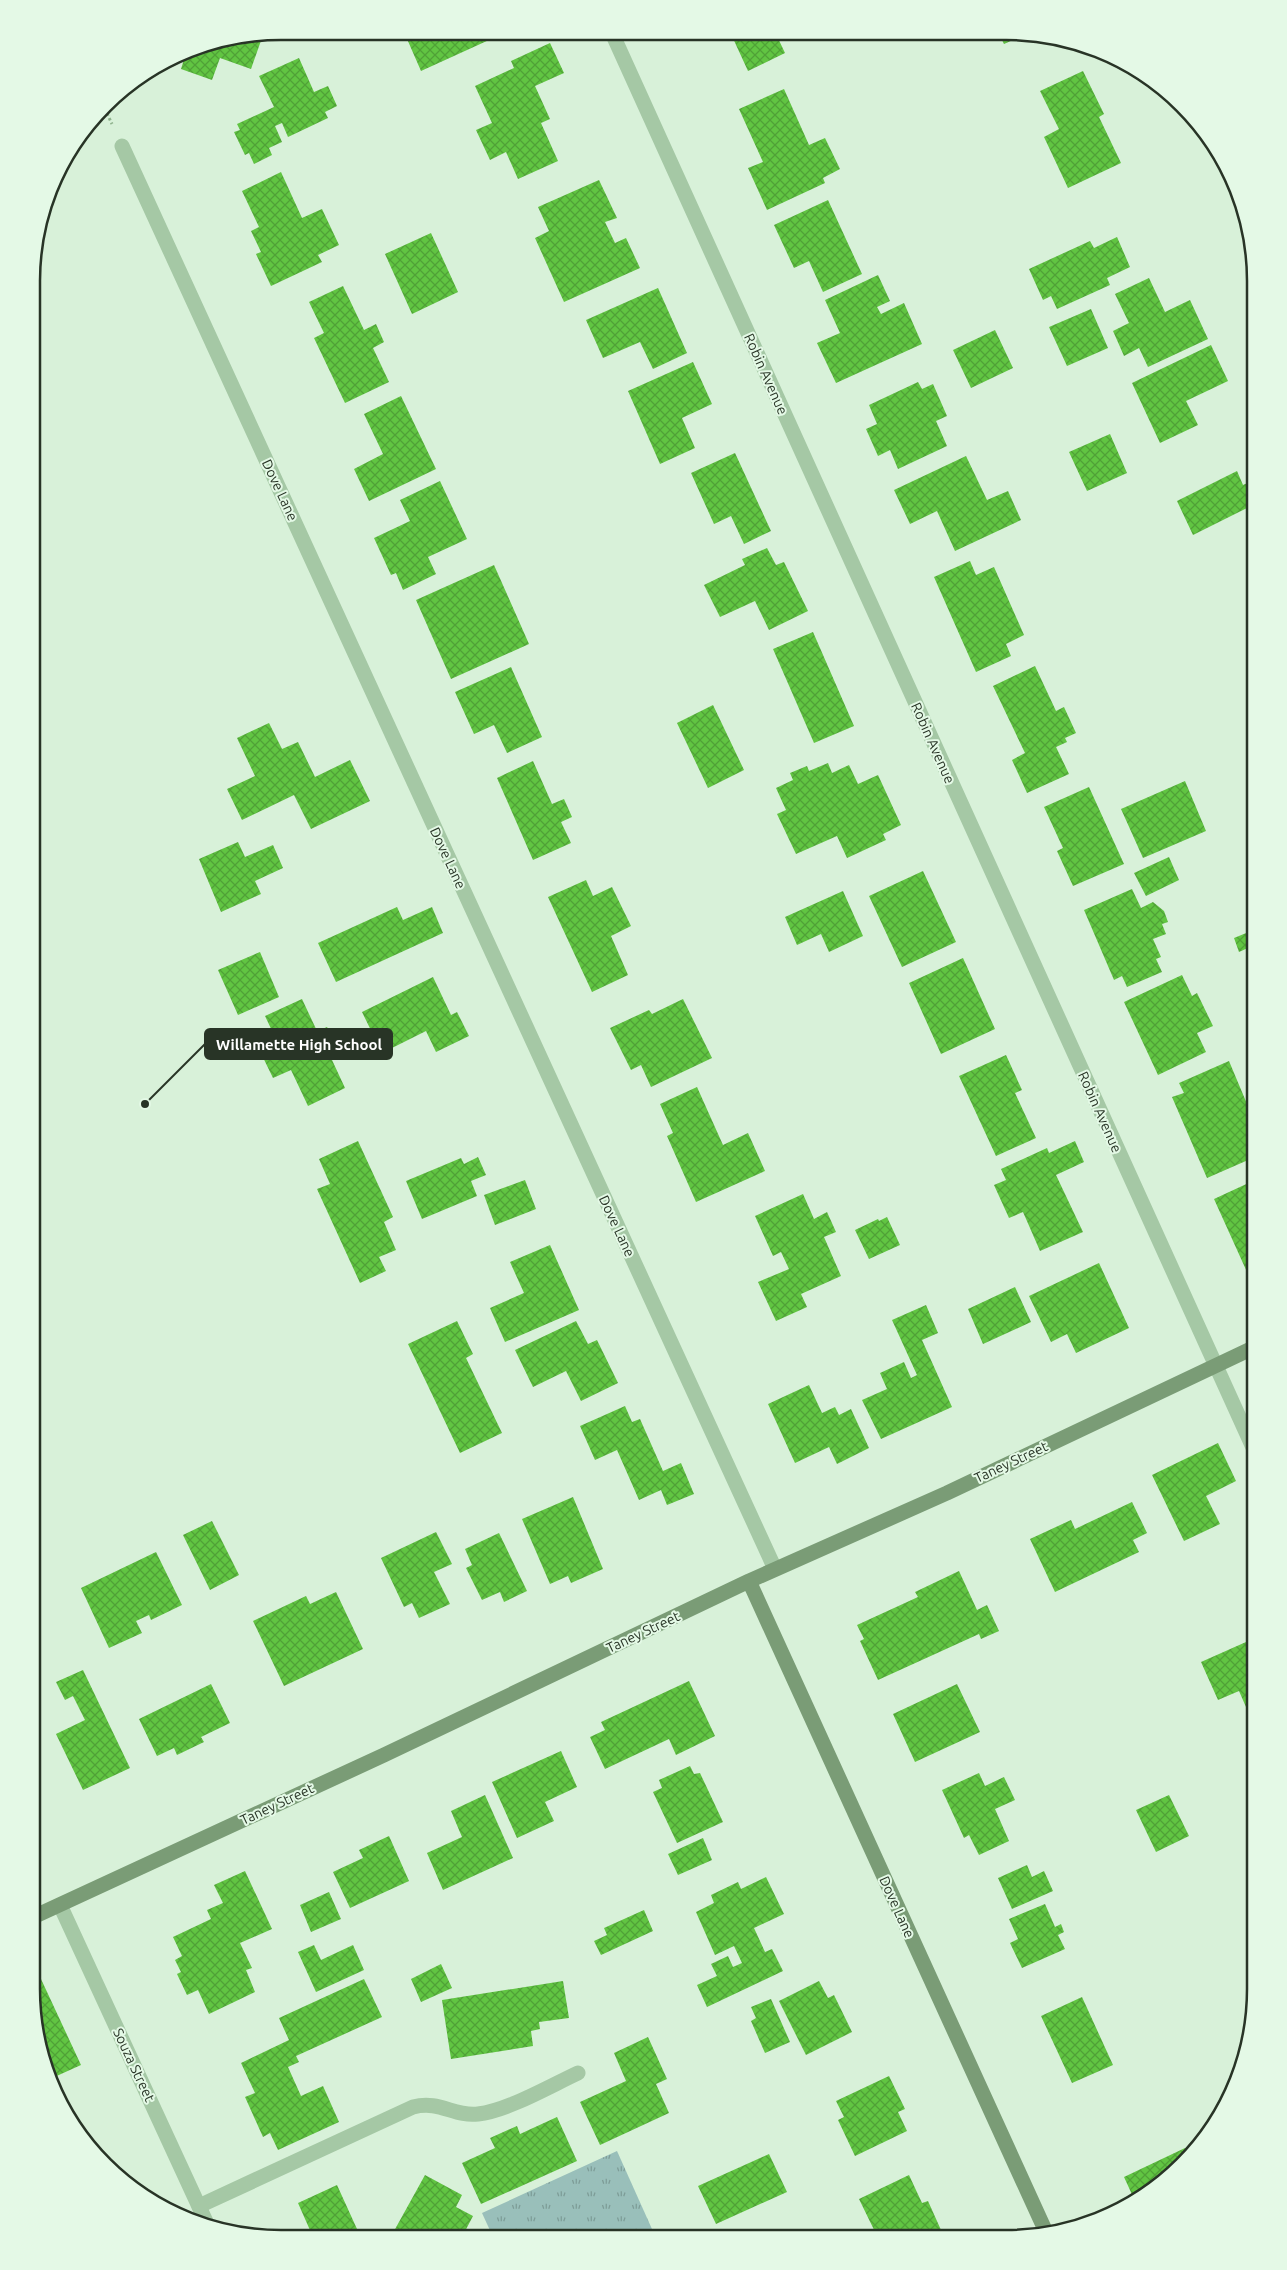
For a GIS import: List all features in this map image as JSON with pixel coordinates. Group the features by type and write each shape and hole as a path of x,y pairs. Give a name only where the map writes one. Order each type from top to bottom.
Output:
{"street":[{"name":"Robin Avenue","path":"615,40 1247,1435"},
{"name":"Dove Lane","path":"122,146 775,1570"},
{"name":"Taney Street","path":"40,1914 384,1755 749,1581 947,1493 1247,1351"},
{"name":"Dove Lane","path":"749,1581 1044,2227"},
{"name":"Souza Street","path":"60,1905 204,2217"},
{"path":"199,2206 413,2107 426,2104 475,2115 494,2111 578,2073"}],"green space":[{"path":"617,2151 652,2230 490,2230 482,2213"}],"building":[{"path":"407,40 489,40 421,71"},
{"path":"734,40 779,40 785,53 748,71"},
{"path":"1002,40 1012,40 1004,44"},
{"path":"261,41 251,69 220,58 212,80 181,69 184,61 189,58 219,48"},
{"path":"550,43 564,73 535,86 550,119 541,123 558,161 518,179 506,152 490,160 476,130 492,123 475,86 514,68 511,61"},
{"path":"299,58 314,92 328,86 337,106 325,112 328,118 288,137 282,123 275,126 282,142 269,148 272,155 254,164 249,153 245,155 234,132 240,130 237,124 274,107 259,76"},
{"path":"1083,71 1104,114 1099,117 1121,163 1068,188 1044,137 1059,129 1040,91"},
{"path":"784,89 809,145 825,138 840,169 823,178 825,183 767,210 748,168 763,162 739,109"},
{"path":"281,172 302,218 322,209 339,245 318,255 322,262 271,286 256,254 261,252 251,231 259,227 242,191"},
{"path":"599,180 617,218 605,222 615,243 626,238 640,268 564,302 535,238 549,231 538,207"},
{"path":"828,200 862,274 823,292 809,261 794,268 774,225"},
{"path":"431,233 458,292 412,314 385,254"},
{"path":"1117,237 1130,267 1107,278 1110,285 1057,309 1051,296 1043,300 1029,269 1090,241 1094,248"},
{"path":"878,275 890,301 877,307 881,314 904,303 922,344 836,383 817,343 840,333 825,300"},
{"path":"1149,278 1165,312 1190,300 1208,339 1148,367 1139,348 1124,356 1113,331 1129,323 1115,294"},
{"path":"343,286 364,330 376,324 384,342 373,348 389,382 345,403 314,338 324,333 309,302"},
{"path":"658,288 687,353 653,369 640,342 603,358 586,320"},
{"path":"1091,309 1108,348 1067,366 1049,327"},
{"path":"995,330 1013,368 971,388 953,350"},
{"path":"1211,345 1228,381 1186,401 1198,425 1160,443 1132,383"},
{"path":"693,362 712,404 682,418 695,448 660,464 628,391"},
{"path":"918,382 922,389 933,384 947,416 936,421 947,446 898,469 890,450 878,456 866,429 877,424 869,405"},
{"path":"401,396 436,469 369,501 354,469 383,454 364,414"},
{"path":"1110,434 1127,473 1087,491 1069,452"},
{"path":"735,453 771,531 744,544 731,516 714,524 691,473"},
{"path":"966,456 987,500 1008,491 1021,520 955,551 937,511 910,524 894,490"},
{"path":"1237,471 1243,485 1247,483 1247,508 1193,535 1177,501"},
{"path":"440,481 467,539 428,557 436,574 403,590 396,573 391,575 374,538 410,521 400,500"},
{"path":"767,548 776,565 784,562 808,611 769,630 755,601 720,617 704,585 745,565 742,559"},
{"path":"970,561 976,575 994,567 1024,635 1006,644 1011,656 976,672 934,577"},
{"path":"494,565 529,644 451,679 416,600"},
{"path":"813,632 854,726 814,743 773,649"},
{"path":"1035,666 1056,711 1064,707 1076,733 1065,738 1067,742 1056,747 1069,774 1027,793 1012,760 1025,753 993,686"},
{"path":"511,667 542,737 507,753 494,725 474,734 455,692"},
{"path":"713,705 744,770 708,788 677,723"},
{"path":"269,723 282,749 298,742 315,777 350,760 370,801 311,829 294,795 242,820 227,789 255,776 237,738"},
{"path":"533,761 552,804 564,799 572,817 561,822 571,843 533,860 497,778"},
{"path":"828,763 832,773 849,765 858,784 878,775 901,825 883,834 886,840 847,858 837,836 796,854 777,814 786,810 776,788 793,780 790,773 807,766 809,771"},
{"path":"1185,781 1206,831 1143,858 1121,809"},
{"path":"1089,787 1124,864 1073,886 1057,851 1063,848 1044,807"},
{"path":"238,842 245,857 273,845 283,868 255,881 261,894 221,912 199,859"},
{"path":"1169,857 1179,880 1146,896 1134,873"},
{"path":"923,871 956,942 902,967 869,896"},
{"path":"586,880 593,896 612,887 631,926 611,936 628,975 592,992 548,897"},
{"path":"1132,889 1141,908 1153,902 1164,911 1168,922 1162,924 1166,934 1153,939 1161,957 1156,959 1162,972 1127,987 1122,976 1114,980 1084,910"},
{"path":"843,891 863,936 829,952 821,934 797,945 785,917"},
{"path":"397,907 403,920 432,907 443,933 336,982 318,943"},
{"path":"1247,933 1247,948 1239,952 1234,938"},
{"path":"260,952 279,997 238,1015 218,970"},
{"path":"963,958 995,1029 941,1054 909,983"},
{"path":"1182,975 1192,996 1197,993 1213,1026 1197,1033 1206,1052 1158,1075 1124,1002"},
{"path":"433,977 451,1015 457,1012 469,1036 436,1052 426,1031 382,1053 362,1012"},
{"path":"302,999 317,1031 327,1027 335,1043 326,1047 345,1088 308,1106 291,1070 273,1078 256,1043 274,1035 265,1016"},
{"path":"683,999 712,1058 651,1087 641,1065 631,1070 610,1028 649,1010 652,1014"},
{"path":"1006,1055 1022,1090 1015,1093 1036,1138 996,1156 959,1076"},
{"path":"1229,1061 1247,1104 1247,1160 1207,1178 1172,1097 1184,1093 1179,1083"},
{"path":"697,1087 723,1145 748,1133 765,1171 696,1202 667,1136 673,1133 660,1104"},
{"path":"358,1141 393,1217 384,1222 396,1250 379,1257 386,1271 360,1283 317,1189 330,1184 319,1159"},
{"path":"1075,1141 1084,1162 1056,1175 1083,1232 1040,1251 1023,1212 1009,1218 994,1185 1006,1180 1001,1169 1047,1148 1049,1153"},
{"path":"478,1157 486,1175 471,1181 477,1196 422,1219 406,1181 461,1158 464,1164"},
{"path":"525,1180 536,1209 495,1225 484,1195"},
{"path":"1247,1184 1247,1272 1214,1199"},
{"path":"803,1194 814,1219 827,1212 836,1232 824,1237 841,1276 801,1294 807,1307 776,1321 758,1282 789,1269 781,1252 773,1256 755,1216"},
{"path":"887,1217 900,1245 869,1259 855,1230 878,1219 879,1221"},
{"path":"550,1245 579,1310 505,1342 490,1308 524,1293 510,1262"},
{"path":"1099,1263 1129,1328 1076,1353 1067,1334 1051,1342 1029,1296"},
{"path":"1015,1287 1031,1322 983,1344 968,1309"},
{"path":"926,1305 938,1333 922,1340 952,1407 881,1439 862,1400 887,1389 880,1373 904,1362 911,1378 917,1375 892,1320"},
{"path":"457,1321 473,1354 466,1358 502,1433 460,1453 408,1344"},
{"path":"576,1321 588,1344 597,1340 618,1383 581,1401 566,1371 533,1387 515,1350"},
{"path":"809,1385 822,1413 835,1407 839,1415 851,1409 869,1448 837,1464 829,1447 795,1463 768,1404"},
{"path":"625,1406 632,1422 640,1419 663,1471 681,1463 694,1494 667,1505 661,1490 639,1500 617,1450 595,1460 580,1426"},
{"path":"1218,1443 1236,1481 1206,1496 1220,1524 1184,1541 1152,1475"},
{"path":"573,1497 603,1569 571,1583 568,1576 550,1584 522,1519"},
{"path":"1132,1502 1147,1533 1133,1540 1139,1552 1055,1592 1030,1539 1071,1520 1075,1529"},
{"path":"212,1521 239,1575 210,1590 183,1535"},
{"path":"436,1532 452,1564 434,1572 450,1604 419,1618 412,1603 404,1607 381,1558"},
{"path":"499,1533 527,1591 504,1602 500,1592 482,1600 466,1568 472,1565 465,1549"},
{"path":"156,1552 182,1605 151,1620 149,1615 136,1621 142,1633 109,1648 81,1588"},
{"path":"959,1571 977,1610 987,1605 999,1631 981,1639 979,1634 878,1680 860,1641 864,1639 857,1625 918,1597 915,1592"},
{"path":"336,1592 363,1649 284,1686 253,1621 306,1596 310,1604"},
{"path":"1247,1642 1247,1709 1239,1691 1218,1700 1201,1662"},
{"path":"83,1670 130,1768 83,1790 56,1734 85,1720 73,1696 65,1700 56,1682"},
{"path":"689,1681 715,1736 676,1755 669,1739 605,1769 590,1737 605,1730 601,1722"},
{"path":"211,1684 230,1723 201,1737 204,1742 177,1755 174,1748 157,1756 139,1719"},
{"path":"957,1684 980,1732 915,1762 893,1714"},
{"path":"561,1751 577,1787 545,1802 554,1821 517,1838 492,1782"},
{"path":"690,1766 694,1774 700,1773 723,1822 677,1843 653,1792 662,1788 659,1780"},
{"path":"979,1773 985,1786 1004,1777 1015,1800 995,1809 1009,1841 979,1855 969,1835 964,1838 942,1790"},
{"path":"485,1795 513,1858 443,1890 427,1853 462,1837 451,1811"},
{"path":"1169,1795 1189,1836 1156,1852 1136,1810"},
{"path":"389,1836 409,1881 350,1908 333,1872 363,1858 359,1850"},
{"path":"703,1838 712,1860 678,1875 668,1854"},
{"path":"1027,1865 1032,1877 1044,1871 1053,1891 1012,1909 998,1878"},
{"path":"245,1871 272,1929 240,1943 252,1968 246,1970 255,1992 209,2014 198,1990 187,1995 177,1974 181,1972 175,1960 182,1956 173,1937 211,1919 207,1910 223,1903 214,1885"},
{"path":"766,1877 784,1914 754,1928 765,1952 772,1949 783,1971 707,2007 697,1985 717,1976 711,1964 728,1956 733,1967 742,1963 734,1946 715,1955 696,1912 714,1903 711,1895 738,1882 741,1889"},
{"path":"329,1892 341,1919 311,1932 300,1905"},
{"path":"1045,1904 1055,1927 1061,1924 1064,1932 1058,1935 1065,1949 1022,1968 1010,1943 1018,1939 1009,1919"},
{"path":"644,1910 653,1931 601,1955 594,1941 607,1935 604,1928"},
{"path":"314,1945 321,1960 353,1945 364,1970 316,1992 298,1952"},
{"path":"441,1964 452,1988 421,2002 411,1979"},
{"path":"40,1979 81,2065 56,2076 48,2051 42,2020"},
{"path":"364,1979 382,2017 296,2056 299,2062 288,2067 301,2096 323,2086 339,2122 278,2150 270,2133 263,2137 245,2097 255,2093 241,2063 289,2040 279,2018"},
{"path":"563,1981 569,2018 539,2022 540,2029 531,2031 533,2046 451,2059 442,2000"},
{"path":"819,1981 828,1998 834,1995 852,2032 806,2055 779,2001"},
{"path":"1082,1997 1113,2065 1072,2083 1041,2016"},
{"path":"771,1999 790,2042 765,2053 751,2021 756,2018 751,2007"},
{"path":"648,2037 667,2079 656,2084 669,2113 600,2145 580,2102 626,2081 614,2053"},
{"path":"889,2076 905,2109 898,2112 907,2131 855,2156 838,2120 844,2117 836,2101"},
{"path":"557,2117 577,2161 481,2204 462,2163 495,2148 490,2138 517,2126 520,2134"},
{"path":"1186,2149 1165,2170 1132,2194 1124,2177"},
{"path":"769,2154 787,2192 716,2224 698,2186"},
{"path":"425,2175 462,2195 456,2207 473,2216 466,2230 395,2230"},
{"path":"909,2175 922,2203 928,2201 941,2230 874,2230 859,2199"},
{"path":"337,2185 357,2229 310,2230 298,2203"}],"place":[{"name":"Willamette High School","path":"145,1104"}]}
